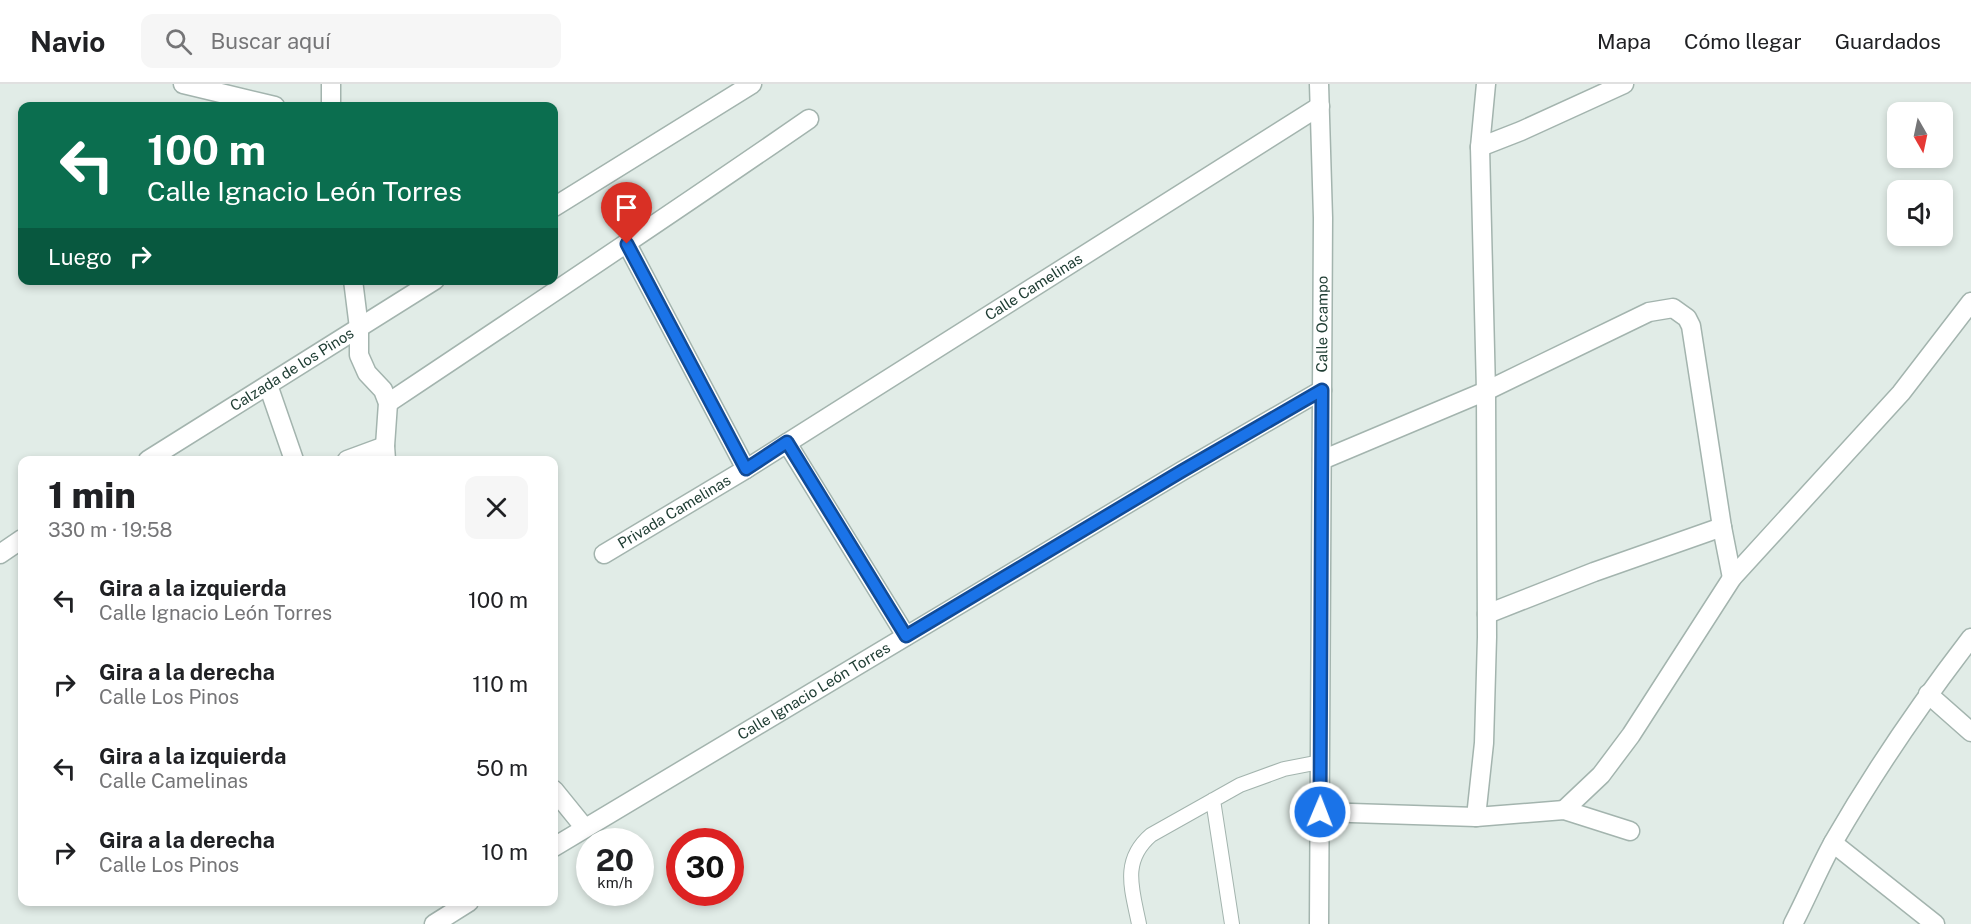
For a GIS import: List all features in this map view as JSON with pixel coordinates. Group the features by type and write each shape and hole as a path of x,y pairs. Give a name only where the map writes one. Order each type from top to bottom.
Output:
{"street":[{"path":"183,84 258,102"},
{"path":"331,84 331,102"},
{"path":"558,205 752,84"},
{"name":"Calle Ocampo","path":"1320,84 1323,219 1320,924"},
{"path":"1476,817 1484,743 1487,614 1486,391 1480,147 1486,84"},
{"path":"1480,147 1624,84"},
{"name":"Calle Camelinas","path":"746,469 1320,106"},
{"path":"388,403 627,244 809,119"},
{"path":"627,244 746,469"},
{"path":"354,285 359,328 359,354 362,363 383,390 388,403 385,453 369,456"},
{"name":"Calzada de los Pinos","path":"154,456 427,285"},
{"path":"1564,810 1600,775 1631,735 1732,578 1901,393 1971,302"},
{"path":"1322,460 1486,391 1649,312 1672,308 1687,318 1691,326 1732,578"},
{"path":"268,385 293,456"},
{"name":"Calle Ignacio León Torres","path":"558,844 1182,471 1322,390"},
{"path":"787,442 906,636"},
{"name":"Privada Camelinas","path":"604,554 746,469"},
{"path":"1487,614 1594,572 1722,527"},
{"path":"0,554 18,542"},
{"path":"1793,924 1833,843 1879,766 1928,694 1971,638"},
{"path":"1928,694 1971,732"},
{"path":"558,795 584,827"},
{"path":"1320,812 1476,817 1564,810 1630,831"},
{"path":"1833,843 1935,924"},
{"path":"434,924 463,906"}],"lane":[{"path":"1139,924 1131,883 1131,869 1140,845 1151,835 1240,785 1284,769 1320,762"},
{"path":"1213,800 1232,924"}],"route":[{"path":"627,244 746,469 787,442 906,636 1322,390 1320,812"}]}
